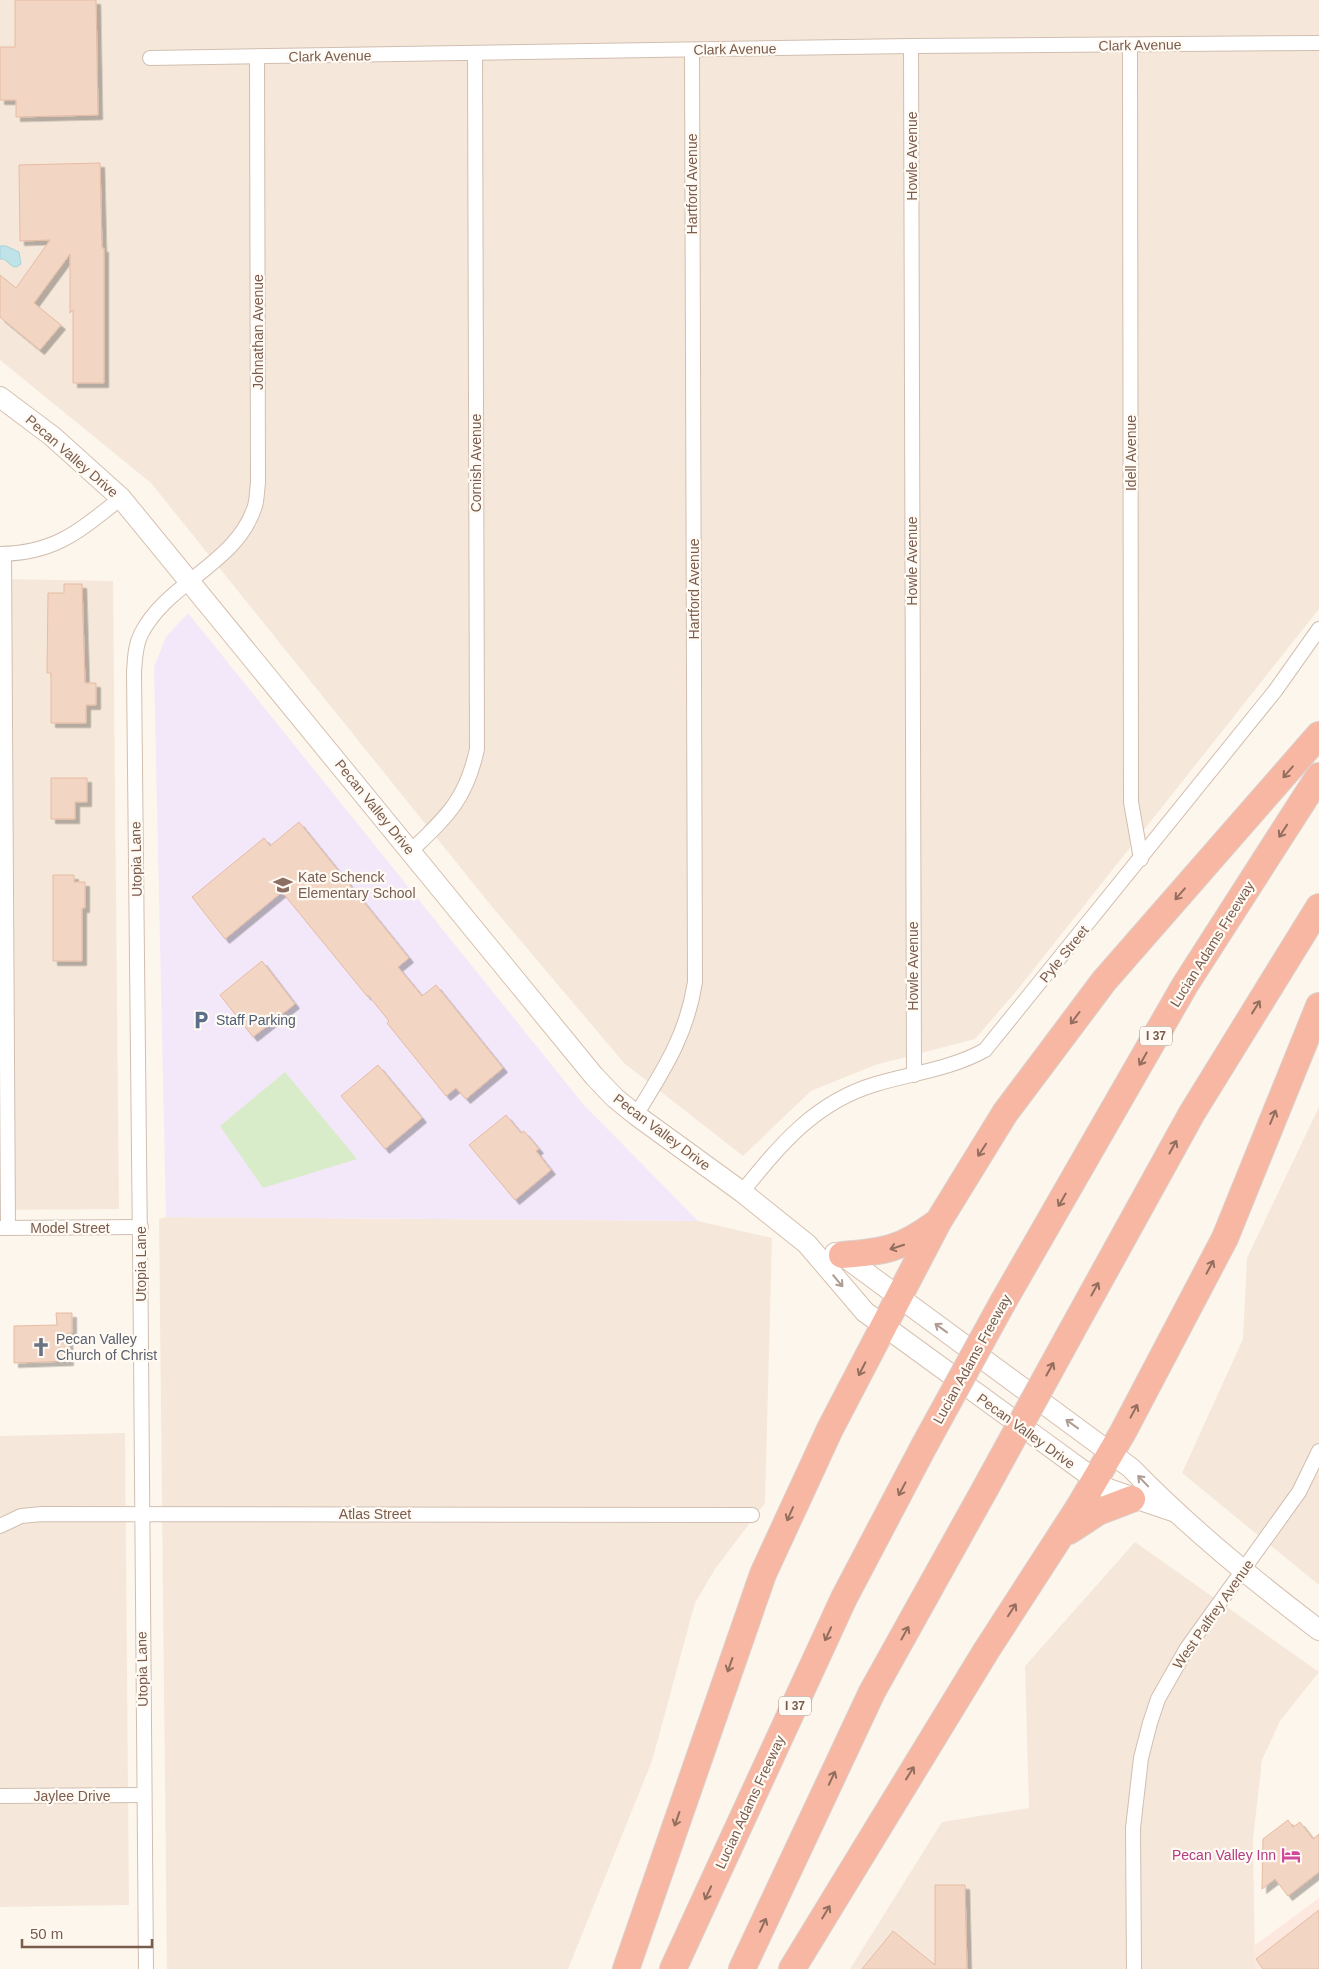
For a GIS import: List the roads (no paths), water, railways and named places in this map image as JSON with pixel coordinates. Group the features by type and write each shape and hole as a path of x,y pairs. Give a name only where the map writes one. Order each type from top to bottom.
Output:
{"highway":[{"path":"626,1969 762,1574 830,1429 938,1222 1005,1113 1104,981 1319,735"},
{"name":"Lucian Adams Freeway","path":"674,1969 844,1598 924,1446 1003,1302 1185,986 1319,776"},
{"path":"742,1969 872,1692 1192,1113 1319,907"},
{"path":"792,1969 986,1651 1096,1481 1225,1238 1319,1006"},
{"path":"842,1255 897,1248 912,1241 938,1222"},
{"path":"1060,1537 1098,1512 1132,1499"}],"main road":[{"name":"Pecan Valley Drive","path":"0,397 52,436 121,498 412,851 594,1076 615,1098 742,1192 807,1244 860,1308 884,1326 1108,1489 1132,1499 1173,1511"},
{"name":"Pecan Valley Drive","path":"807,1244 842,1255 1131,1468 1173,1511 1243,1572 1319,1630"}],"street":[{"name":"Clark Avenue","path":"150,58 911,46 1130,46 1319,43"},
{"name":"Howle Avenue","path":"911,46 914,1076"},
{"name":"Idell Avenue","path":"1130,46 1131,802 1141,859"},
{"name":"Hartford Avenue","path":"636,1115 678,1042 692,1003 695,982 692,50"},
{"name":"Cornish Avenue","path":"412,851 455,806 469,779 476,749 475,53"},
{"name":"Johnathan Avenue","path":"190,581 236,539 255,506 258,483 257,57"},
{"path":"4,1228 2,554 36,552 50,547 80,531 121,498"},
{"name":"Utopia Lane","path":"146,1969 140,1513 141,1227 134,672 140,636 148,622 168,597 190,581"},
{"name":"Pyle Street","path":"742,1192 779,1145 820,1111 852,1092 877,1083 914,1076 963,1061 985,1050 1275,691 1319,628"},
{"name":"Model Street","path":"4,1228 141,1227"},
{"name":"West Palfrey Avenue","path":"1134,1969 1133,1828 1141,1758 1150,1722 1162,1692 1187,1648 1299,1492 1319,1451"},
{"name":"Atlas Street","path":"0,1526 21,1516 140,1513 752,1515"},
{"name":"Jaylee Drive","path":"0,1796 144,1795"}],"water":[{"path":"0,246 6,246 19,252 21,264 16,267 4,259 0,259"}],"place":[{"name":"Kate Schenck Elementary School","path":"283,885"},
{"name":"Staff Parking","path":"201,1020"},
{"name":"Pecan Valley Church of Christ","path":"41,1347"},
{"name":"Pecan Valley Inn","path":"1291,1855"}]}
